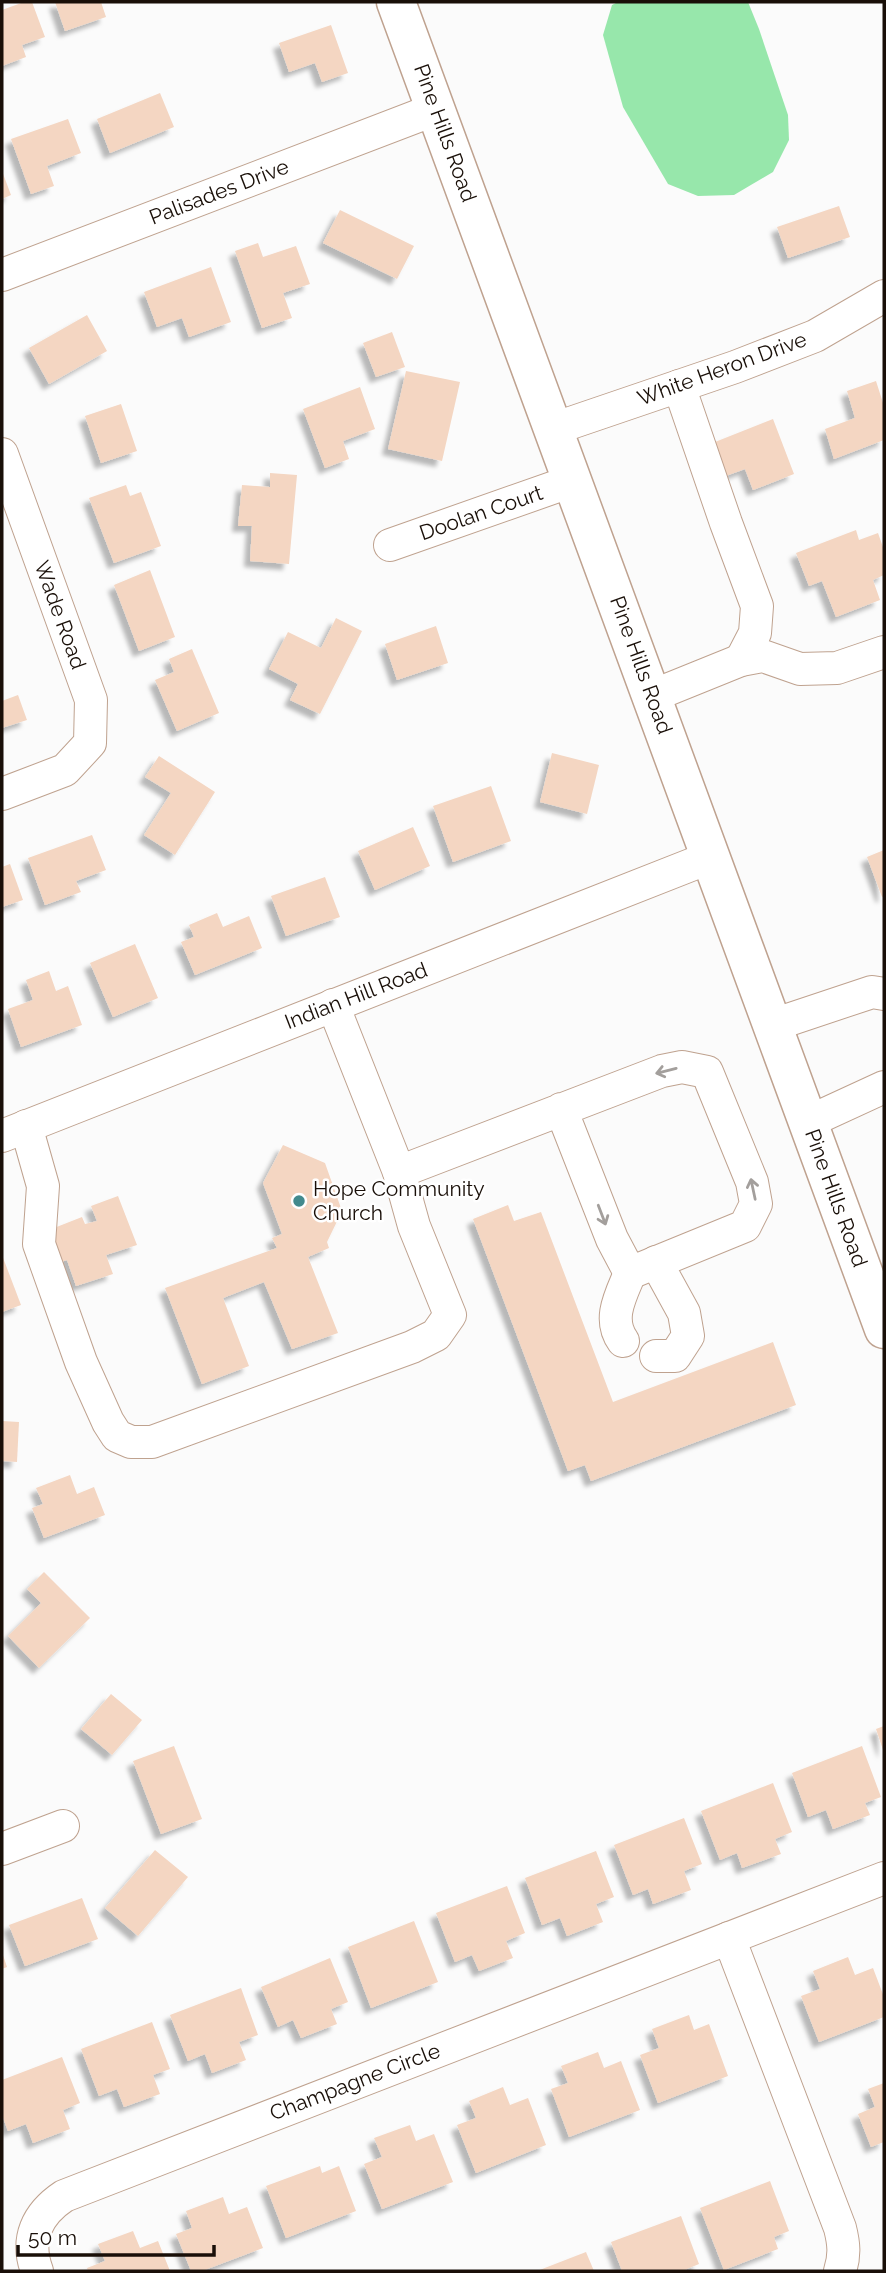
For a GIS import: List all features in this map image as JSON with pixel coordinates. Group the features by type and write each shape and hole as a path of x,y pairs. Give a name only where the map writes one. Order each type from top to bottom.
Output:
{"main road":[{"name":"Pine Hills Road","path":"396,2 808,1122 881,1313"}],"street":[{"name":"Palisades Drive","path":"2,275 436,109"},
{"name":"White Heron Drive","path":"553,429 815,336 884,296"},
{"path":"679,386 757,606 755,633 741,660"},
{"name":"Wade Road","path":"2,454 91,700 90,743 65,770 2,794"},
{"name":"Doolan Court","path":"390,545 572,481"},
{"path":"652,696 741,660 763,656 800,669 837,668 884,652"},
{"name":"Indian Hill Road","path":"14,1131 711,857"},
{"path":"773,1025 872,992 884,994"},
{"path":"14,1131 43,1186 39,1244 81,1362 117,1436 131,1442 152,1441 412,1347 436,1335 450,1315 414,1226 399,1172 333,1005"},
{"path":"399,1172 662,1070 682,1067 707,1072 752,1182 755,1204 745,1226 643,1267 615,1308 617,1332 623,1341"},
{"path":"808,1122 884,1087"},
{"path":"561,1109 612,1239 643,1267 684,1313 688,1336 676,1356 656,1356"},
{"path":"2,1849 63,1826"},
{"name":"Champagne Circle","path":"37,2271 33,2236 39,2219 49,2206 64,2196 884,1878"},
{"path":"729,1938 840,2228 844,2259 840,2271"}],"green space":[{"path":"618,2 748,2 788,115 789,140 773,172 734,195 698,196 668,184 623,107 603,35 612,5"}],"building":[{"path":"32,2 45,37 22,45 26,57 2,66 2,10"},
{"path":"55,2 101,2 106,17 65,31"},
{"path":"331,25 348,73 322,82 315,63 289,72 279,43"},
{"path":"160,93 174,127 110,153 97,119"},
{"path":"68,119 81,153 47,166 54,186 31,194 11,139"},
{"path":"2,171 11,195 2,199"},
{"path":"839,206 850,237 788,258 777,227"},
{"path":"340,210 414,246 397,279 323,243"},
{"path":"258,243 263,257 296,246 310,284 283,293 292,318 262,328 235,251"},
{"path":"211,267 231,322 189,337 182,318 157,327 144,292"},
{"path":"87,315 107,351 49,384 29,348"},
{"path":"392,332 405,367 376,377 363,343"},
{"path":"406,371 460,382 442,461 388,449"},
{"path":"876,381 884,406 884,440 834,459 825,429 855,418 847,391"},
{"path":"360,387 375,429 343,441 349,459 325,468 303,409"},
{"path":"121,404 137,451 101,463 85,416"},
{"path":"773,419 794,474 753,490 745,469 723,477 710,444"},
{"path":"270,473 297,475 289,564 250,561 252,526 238,526 242,485 270,487"},
{"path":"126,485 130,496 141,492 161,546 114,563 89,498"},
{"path":"856,530 859,540 878,533 884,550 884,575 873,580 880,600 836,617 822,581 809,586 796,553"},
{"path":"150,570 175,637 139,651 114,585"},
{"path":"336,618 362,631 320,714 290,700 298,684 269,669 288,632 321,648"},
{"path":"436,626 448,663 397,680 385,644"},
{"path":"192,649 219,713 177,731 155,680 174,672 169,659"},
{"path":"18,695 27,720 2,728 2,701"},
{"path":"552,753 599,765 587,814 540,802"},
{"path":"159,756 215,792 175,855 144,835 171,793 145,777"},
{"path":"491,786 511,841 453,862 433,806"},
{"path":"413,827 430,866 375,890 358,851"},
{"path":"92,835 106,870 76,881 81,892 45,905 28,858"},
{"path":"884,850 884,896 882,897 867,857"},
{"path":"10,864 23,900 2,907 2,867"},
{"path":"325,877 340,917 286,936 271,896"},
{"path":"217,913 223,927 249,916 262,948 195,975 181,942 194,937 189,925"},
{"path":"135,944 158,998 113,1017 90,963"},
{"path":"49,971 56,991 68,986 82,1025 21,1047 8,1009 33,1000 26,980"},
{"path":"283,1145 325,1163 342,1211 327,1242 329,1248 308,1257 338,1333 292,1349 264,1282 223,1298 249,1366 202,1384 165,1288 277,1248 272,1238 282,1234 263,1183"},
{"path":"118,1196 137,1245 106,1255 113,1274 76,1286 67,1260 61,1262 49,1230 82,1217 85,1224 97,1221 91,1206"},
{"path":"508,1205 514,1221 541,1212 613,1402 773,1342 796,1405 591,1481 585,1465 568,1471 473,1219"},
{"path":"2,1255 21,1305 2,1312"},
{"path":"2,1421 19,1422 17,1462 2,1461"},
{"path":"70,1475 77,1494 94,1487 105,1515 44,1538 32,1508 43,1504 36,1488"},
{"path":"44,1572 90,1618 39,1668 8,1636 41,1603 27,1589"},
{"path":"111,1694 142,1720 112,1755 81,1729"},
{"path":"884,1726 884,1753 876,1729"},
{"path":"174,1746 202,1819 161,1834 133,1761"},
{"path":"862,1746 881,1797 865,1803 870,1815 833,1829 826,1810 808,1817 792,1773"},
{"path":"773,1783 792,1832 775,1839 781,1854 742,1868 737,1853 720,1860 701,1811"},
{"path":"684,1818 702,1864 684,1871 691,1890 653,1904 648,1889 633,1895 614,1845"},
{"path":"155,1850 188,1877 138,1936 105,1908"},
{"path":"596,1851 614,1897 596,1904 603,1922 567,1936 560,1918 542,1925 525,1878"},
{"path":"507,1886 525,1933 506,1941 513,1958 479,1971 472,1955 455,1962 436,1913"},
{"path":"82,1898 98,1939 25,1966 9,1925"},
{"path":"414,1921 438,1982 371,2008 348,1947"},
{"path":"2,1952 7,1967 2,1969"},
{"path":"848,1957 855,1975 873,1968 884,1997 884,2017 819,2042 801,1996 820,1989 813,1971"},
{"path":"330,1958 348,2002 331,2009 337,2024 301,2038 293,2020 278,2027 261,1987"},
{"path":"241,1988 258,2035 239,2042 246,2060 212,2073 205,2054 188,2061 170,2015"},
{"path":"689,2015 694,2030 709,2024 728,2076 658,2103 640,2055 659,2048 652,2029"},
{"path":"152,2022 170,2069 153,2075 160,2094 124,2107 117,2089 99,2096 81,2049"},
{"path":"598,2052 604,2068 621,2061 640,2110 569,2137 551,2089 568,2083 561,2066"},
{"path":"62,2057 80,2103 63,2110 70,2129 33,2143 26,2124 8,2131 2,2115 2,2080"},
{"path":"884,2083 884,2142 871,2147 858,2114 875,2107 868,2089"},
{"path":"503,2087 510,2105 528,2098 546,2145 476,2173 457,2125 476,2118 469,2101"},
{"path":"410,2125 416,2141 434,2134 453,2182 382,2209 364,2164 382,2157 374,2138"},
{"path":"320,2166 322,2173 339,2166 356,2211 286,2238 266,2186"},
{"path":"770,2181 789,2231 774,2237 778,2249 724,2270 700,2208"},
{"path":"223,2197 229,2214 247,2207 263,2248 202,2271 191,2271 176,2234 192,2228 186,2211"},
{"path":"681,2216 699,2264 682,2271 622,2271 611,2242"},
{"path":"133,2231 140,2248 158,2241 170,2271 88,2271 87,2268 105,2261 98,2244"},
{"path":"586,2252 594,2271 537,2271"}],"place":[{"name":"Hope Community Church","path":"299,1201"}]}
